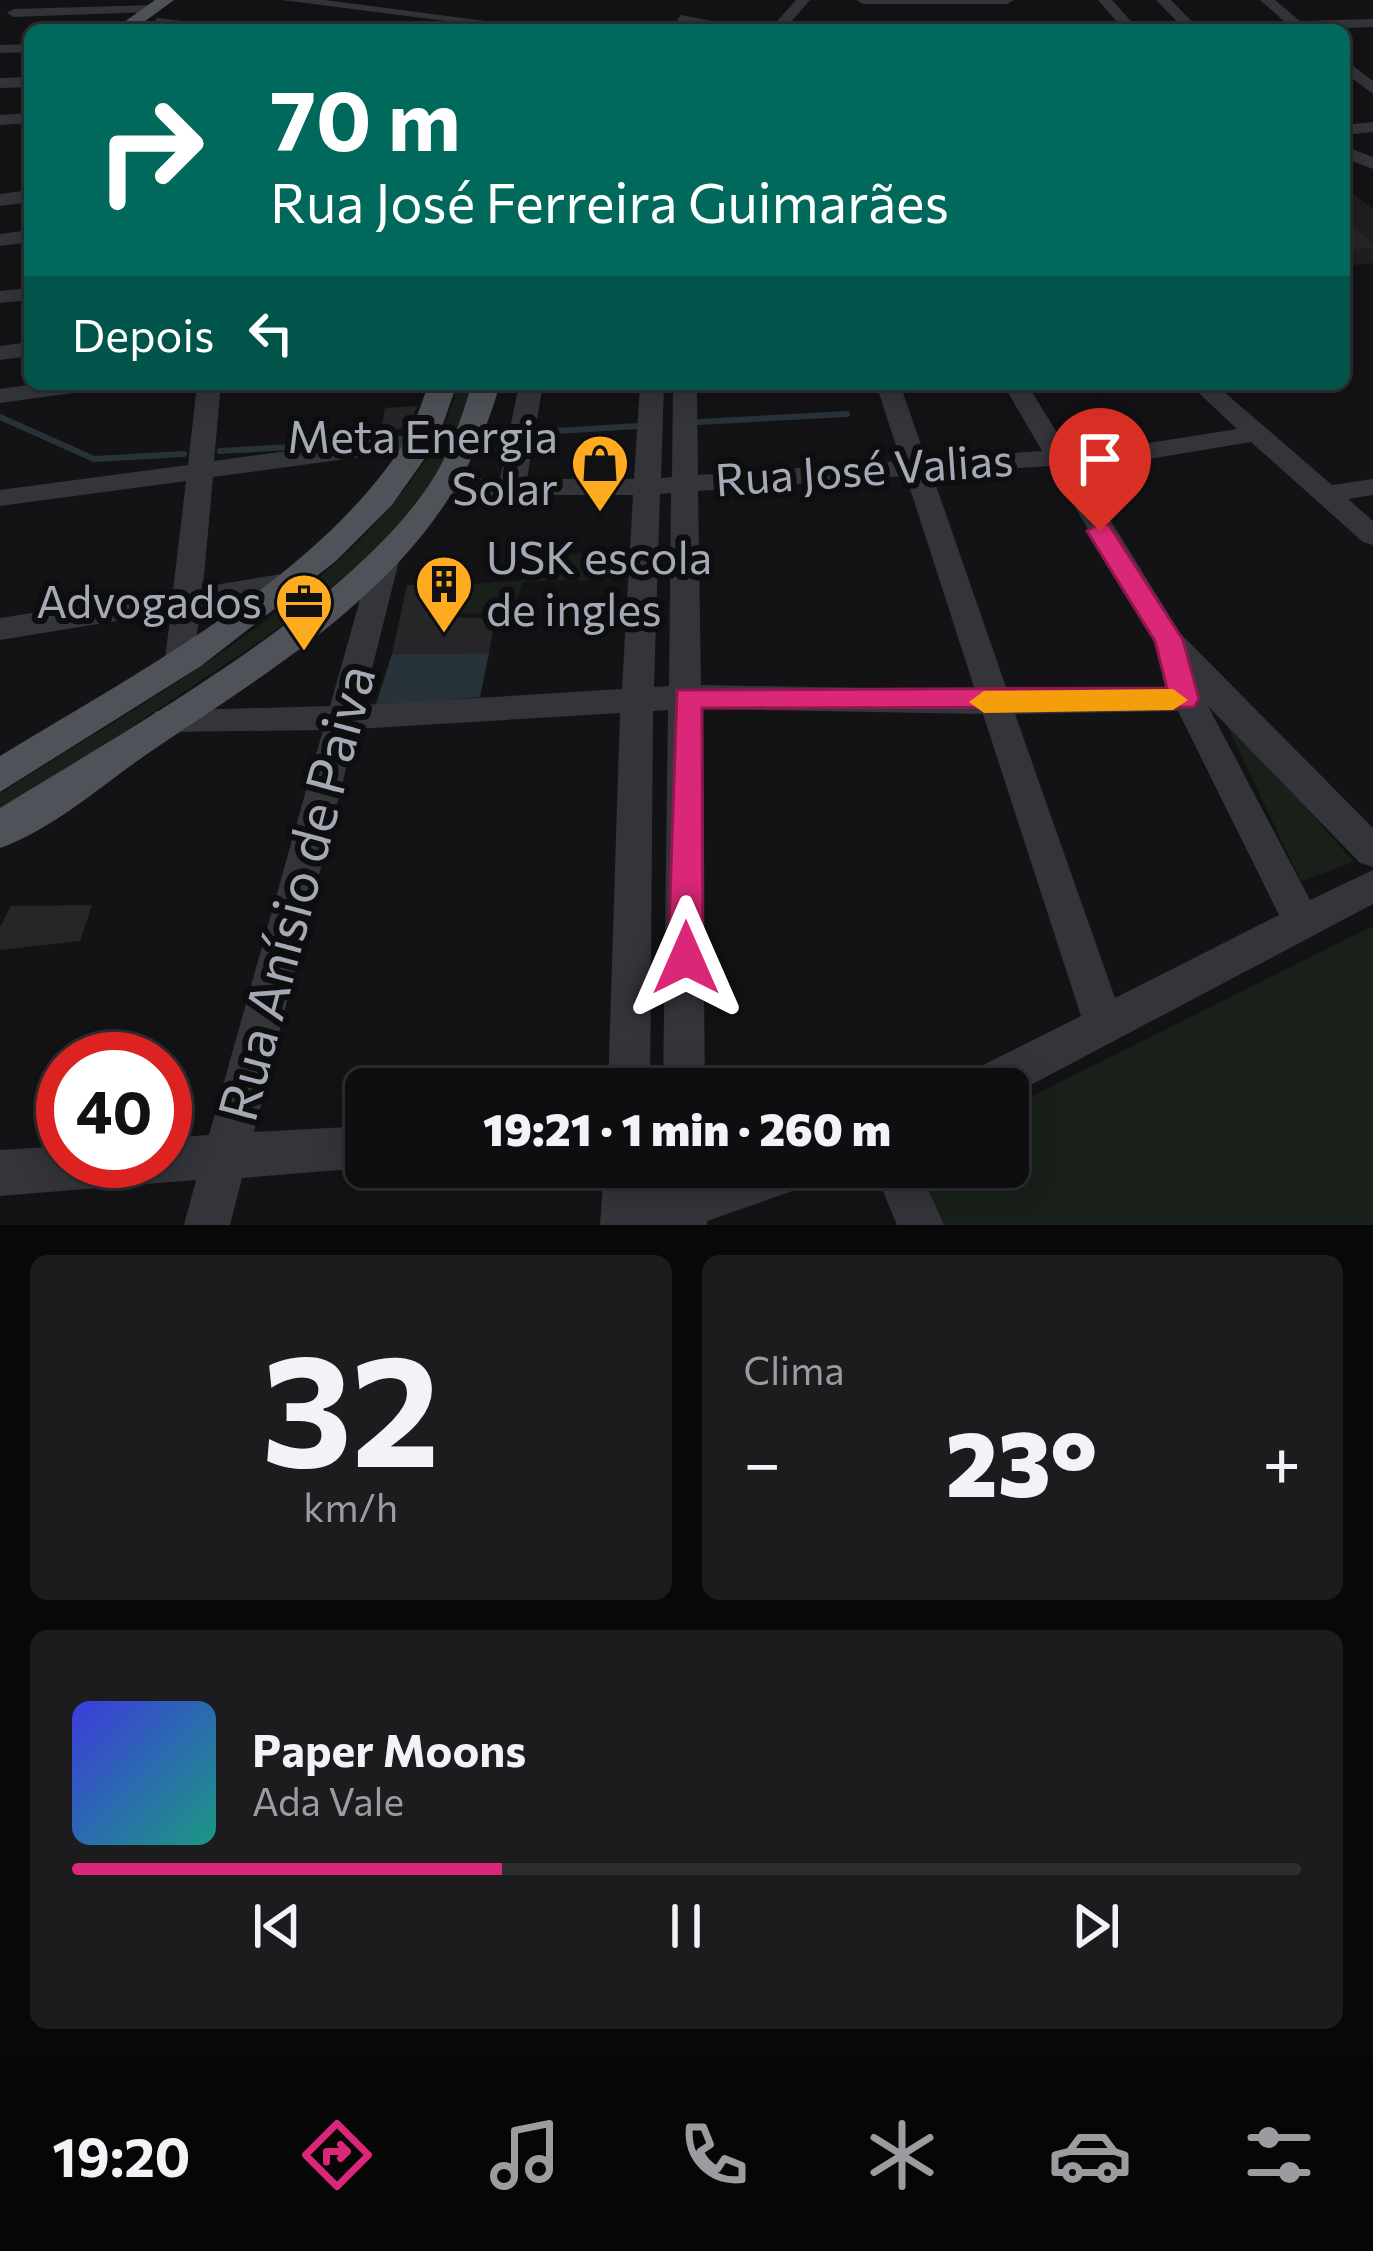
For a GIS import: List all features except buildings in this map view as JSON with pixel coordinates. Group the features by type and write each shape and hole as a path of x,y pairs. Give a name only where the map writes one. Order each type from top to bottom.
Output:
{"main road":[{"path":"155,15 191,0"},
{"path":"0,776 294,582 361,520 420,440 441,390"},
{"path":"2,831 312,623 385,561 444,487 470,439 484,390"}],"street":[{"path":"0,30 26,0"},
{"path":"289,0 501,24"},
{"path":"417,24 457,0"},
{"path":"781,24 802,0"},
{"path":"863,0 896,6 1006,0"},
{"path":"1105,0 1127,24"},
{"path":"1163,0 1187,24"},
{"path":"1267,0 1296,24"},
{"path":"475,21 490,10"},
{"path":"14,14 155,15 196,24"},
{"path":"1350,66 1373,88"},
{"path":"0,396 44,390"},
{"path":"182,658 208,390"},
{"path":"512,487 530,390"},
{"path":"629,1068 637,700 652,390"},
{"path":"684,1068 689,483 685,390"},
{"path":"890,390 1104,1025"},
{"path":"1019,390 1054,457 1169,640 1373,853"},
{"path":"1207,390 1373,536"},
{"name":"Rua José Valias","path":"444,487 648,487 1149,451 1254,434"},
{"path":"0,498 420,440"},
{"path":"1328,499 1373,488"},
{"path":"1328,499 1373,499"},
{"name":"Rua Anísio de Paiva","path":"207,1225 385,561"},
{"path":"0,628 294,582"},
{"path":"640,638 688,635"},
{"path":"1169,640 1184,699 1302,922"},
{"path":"167,720 344,718 687,698 995,702 1184,699 1221,692"},
{"path":"1021,1068 1373,886"},
{"path":"192,1158 345,1149"},
{"path":"0,1172 36,1169"},
{"path":"624,1200 684,1199 724,1188"},
{"path":"904,1188 921,1225"}],"shaded area":[{"path":"1350,192 1373,209 1373,263 1350,265"},
{"path":"456,390 474,390 434,484 373,554 275,631 0,814 0,794 197,669 333,566 390,508 433,448"},
{"path":"634,552 627,580 523,581 513,612 442,615 452,585 522,581 528,555"},
{"path":"489,653 480,697 375,707 392,654"},
{"path":"1220,711 1354,862 1301,881"},
{"path":"1373,926 1373,1225 942,1225 923,1188 1029,1188 1029,1098"}],"waterway":[{"path":"699,422 847,414"},
{"path":"0,417 94,459 184,454"},
{"path":"539,432 638,426"},
{"path":"490,435 505,434"},
{"path":"440,438 452,437"},
{"path":"220,451 346,444"}],"slow traffic":[{"path":"984,702 1173,700"}],"place":[{"name":"Meta Energia Solar","path":"600,514"},
{"name":"USK escola de ingles","path":"444,635"},
{"name":"Advogados","path":"304,653"}],"route":[{"path":"686,958 687,698 1184,699 1169,640 1100,531"}]}
